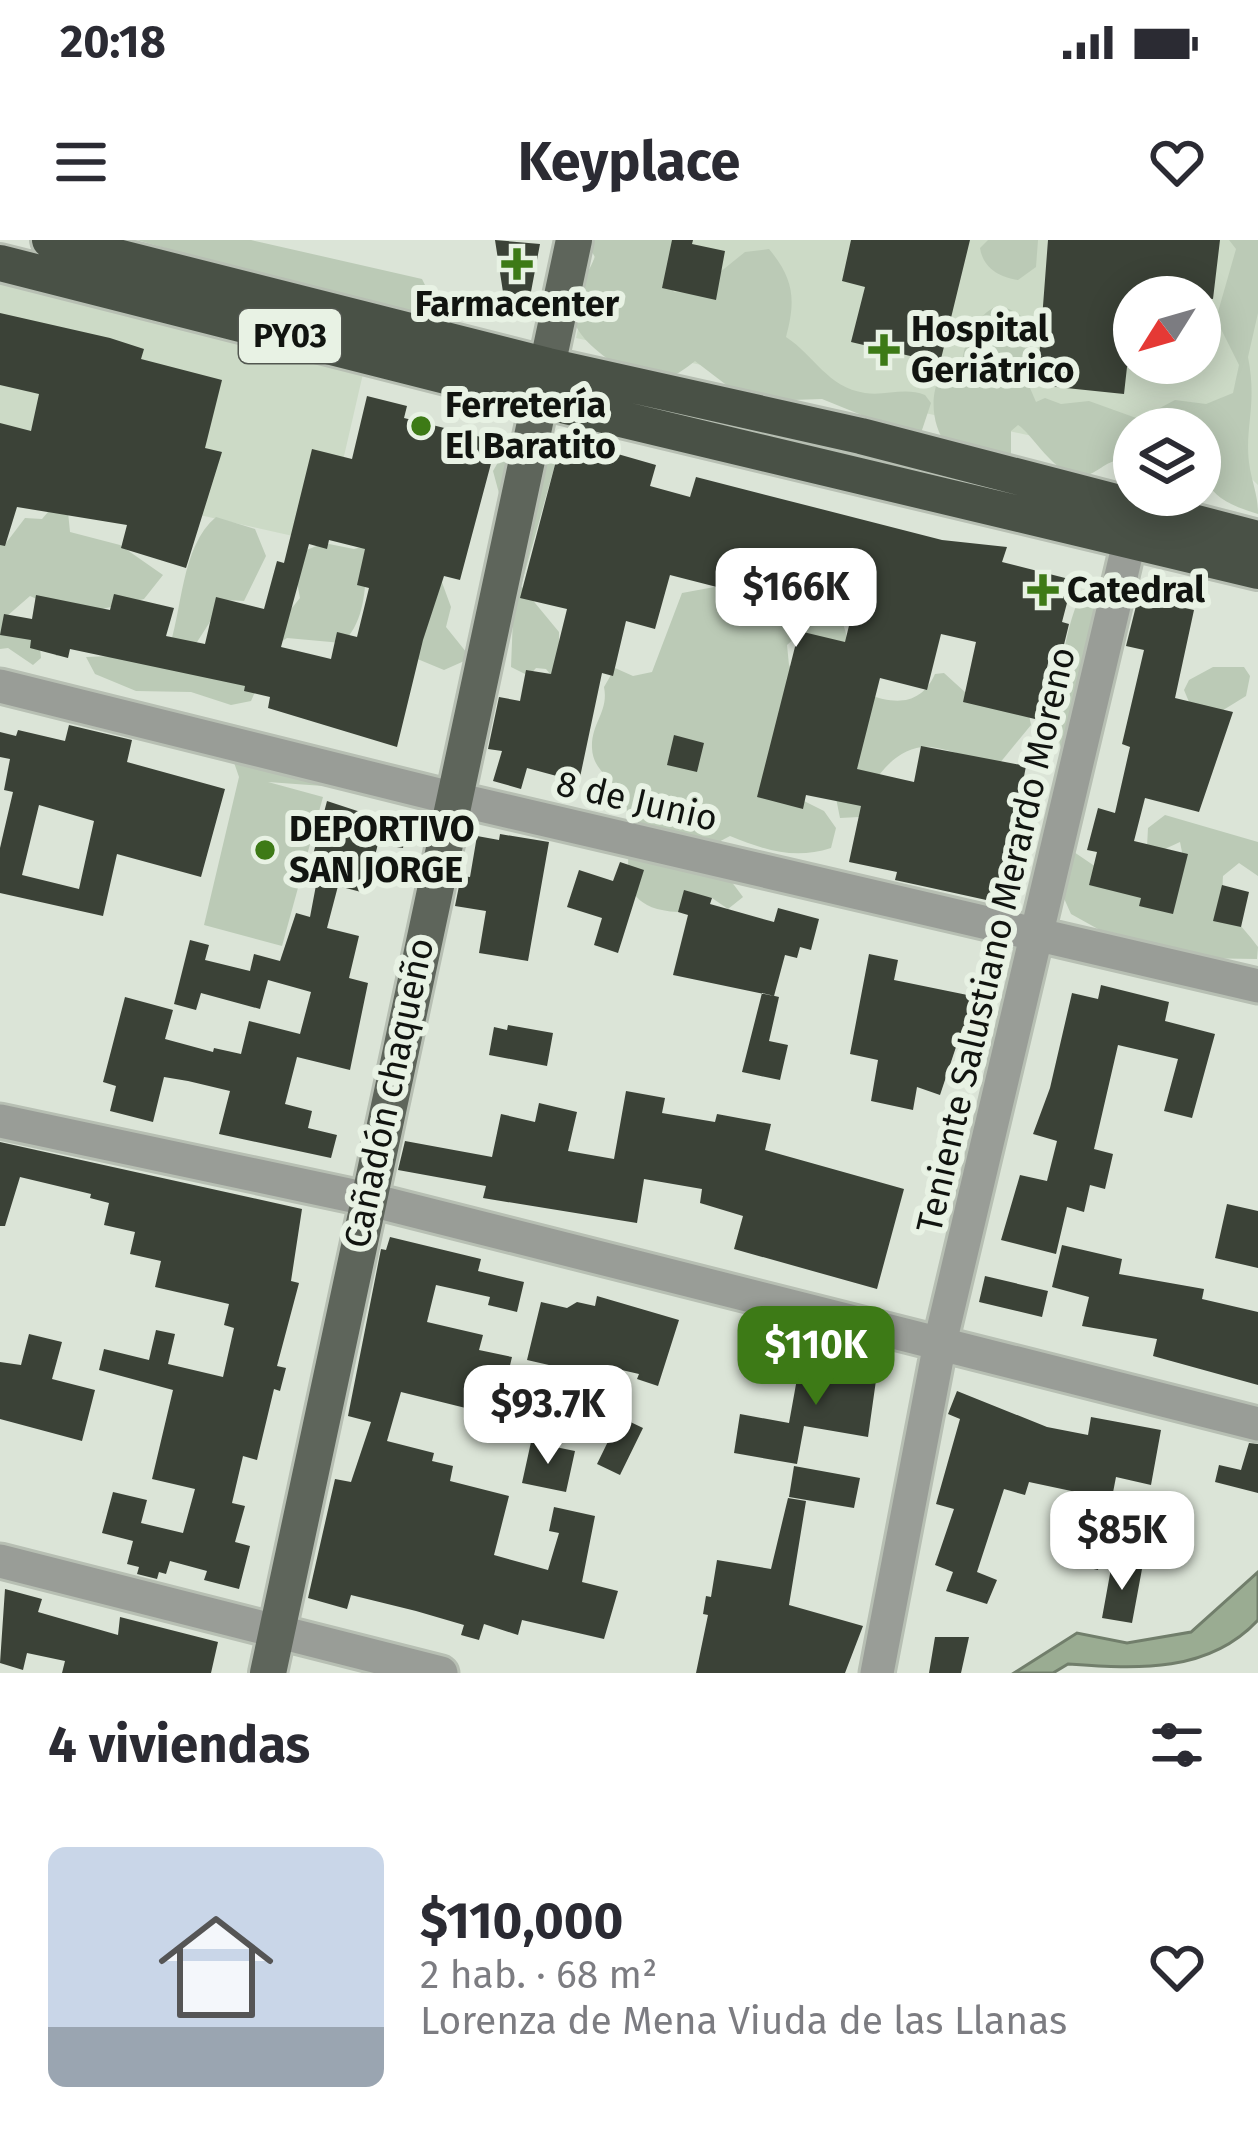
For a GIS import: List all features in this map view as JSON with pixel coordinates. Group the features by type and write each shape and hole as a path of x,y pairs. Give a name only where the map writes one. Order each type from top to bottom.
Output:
{"highway":[{"name":"PY03","path":"0,262 57,253 546,380 1134,524 1258,571"},
{"name":"PY03","path":"1134,524 1258,539"}],"main road":[{"name":"Cañadón chaqueño","path":"268,1673 574,240"}],"street":[{"name":"Teniente Salustiano Merardo Moreno","path":"878,1673 940,1343 1134,524"},
{"name":"8 de Junio","path":"0,686 451,799 1258,986"},
{"path":"0,1121 367,1199 1258,1424"},
{"path":"0,1561 441,1673"}],"shaded area":[{"path":"137,240 251,240 422,279 431,297 429,307 400,315"},
{"path":"560,240 673,240 668,284 674,292 694,293 745,252 769,249 791,290 786,337 831,378 852,390 925,395 931,403 922,430 901,431 822,399 792,400 729,387 695,361 661,380 624,369 586,340 574,319 575,302 595,257 590,249"},
{"name":"Hospital Geriátrico","path":"598,240 1258,240 1258,485 1221,449 1221,408 1113,408 1113,453 576,338"},
{"path":"988,240 1038,240 1036,267 1018,280 998,274 982,255 980,248"},
{"path":"1229,240 1258,240 1258,313 1248,357 1252,390 1248,455 1258,514 1221,497 1221,408 1160,408 1175,400 1206,404 1233,393 1239,365 1221,329 1221,302 1236,249"},
{"path":"0,282 365,365 324,543 0,470"},
{"path":"997,306 1012,310 1030,326 1035,349 1030,388 1036,402 1045,398 1061,404 1089,401 1113,410 1113,462 1084,476 1064,470 1018,425 1011,431 1011,458 947,446 934,410 942,373 963,357 978,321"},
{"path":"543,431 561,443 521,586 559,632 559,685 546,669 536,668 529,676 511,667 513,617 496,587 513,515 500,497 493,471 514,435"},
{"path":"48,512 68,512 70,532 120,545 163,575 144,599 94,611 65,653 56,656 50,605 30,596 7,616 40,647 41,658 33,665 8,648 0,649 0,538 6,543 25,518 42,519"},
{"path":"216,517 255,529 266,556 244,601 224,600 190,653 248,677 255,692 251,701 231,705 191,692 136,691 95,674 86,657 167,654 195,545"},
{"path":"324,543 354,549 365,546 365,584 356,623 342,643 287,638 279,643 287,614 300,598 294,566 304,551"},
{"path":"440,577 451,607 446,627 471,658 444,670 415,658"},
{"path":"1095,578 1104,582 1063,753 1058,717 1062,661 1076,607"},
{"path":"720,586 773,610 828,607 844,626 849,648 797,636 787,645 789,665 801,680 788,793 824,811 836,828 831,848 817,852 780,852 730,836 713,845 719,865 743,897 728,909 712,898 690,896 678,912 653,907 638,898 630,885 628,813 617,788 596,762 592,739 604,704 604,687 615,668 633,676 652,672 682,593"},
{"path":"1213,667 1244,667 1250,676 1246,696 1220,712 1192,709 1184,690 1189,680"},
{"path":"944,673 966,693 1029,715 1031,725 999,764 931,747 905,752 876,780 859,817 840,818 836,798 867,694 907,700 923,692 935,674"},
{"name":"DEPORTIVO SAN JORGE","path":"228,745 337,787 268,782 323,797 282,946 204,925 239,777"},
{"path":"1165,815 1258,842 1258,876 1239,863 1223,876 1225,898 1232,915 1258,947 1257,959 1190,958 1125,944 1071,914 1054,876 1074,852 1118,882 1184,862 1180,842 1154,854 1147,847 1148,828"},
{"path":"1258,1572 1258,1620 1218,1650 1171,1664 1068,1664 1053,1673 1014,1673 1077,1633 1127,1643 1191,1632"}],"building":[{"path":"495,240 540,244 530,297 503,292"},
{"path":"672,240 693,240 692,244 725,251 716,300 662,288"},
{"path":"851,240 970,240 940,363 851,342 865,287 842,281"},
{"path":"1048,240 1220,240 1216,276 1113,276 1113,384 1125,384 1124,394 1037,385"},
{"path":"0,313 110,338 144,349 141,359 222,380 205,448 222,452 186,568 121,548 127,525 17,507 5,546 0,545 0,423 31,431 39,394 0,385"},
{"path":"367,396 407,406 404,418 497,441 460,580 444,576 423,640 397,747 268,708 270,697 244,691 245,686 70,649 68,658 30,648 31,640 0,635 4,614 32,619 36,595 110,610 114,594 174,608 166,636 205,644 216,597 264,609 277,561 284,563 312,449 352,459","holes":["329,540 365,549 357,585 369,588 357,637 337,632 331,659 281,647 309,544 327,549"]},
{"path":"562,438 656,465 650,486 690,497 696,477 942,540 1007,547 1002,562 1073,580 1062,622 1069,624 1060,661 1049,659 1035,719 963,702 976,642 941,634 927,690 880,678 857,769 914,782 921,746 1026,766 1000,903 895,880 897,872 849,862 861,806 806,795 803,809 757,797 799,631 845,642 860,581 812,569 805,597 754,585 752,596 670,575 655,629 626,621 613,676 602,673 579,782 527,768 521,789 493,781 502,751 488,749 499,697 520,701 526,670 551,674 567,609 520,598"},
{"path":"1138,598 1194,610 1175,698 1233,712 1199,812 1145,798 1134,841 1188,854 1173,914 1139,906 1141,898 1089,885 1097,852 1087,850 1098,808 1115,813 1130,747 1122,744 1144,650 1126,646"},
{"path":"69,725 132,740 127,762 225,789 201,877 117,854 103,916 0,893 0,848 13,792 4,790 10,759 0,757 0,732 16,736 18,730 65,741","holes":["39,805 94,821 79,889 22,875"]},
{"path":"674,735 704,743 697,772 667,765"},
{"path":"327,801 406,827 403,848 378,844 365,893 338,886 327,928 359,936 349,978 368,983 350,1070 297,1057 285,1104 312,1111 308,1128 337,1135 331,1158 219,1134 230,1091 188,1081 164,1077 153,1122 110,1111 116,1086 103,1082 125,997 173,1010 165,1039 213,1052 214,1048 241,1054 249,1021 300,1034 311,992 268,980 260,1009 201,993 196,1010 174,1004 190,940 209,945 205,960 250,971 254,954 280,961 296,913 310,917 317,880 307,878"},
{"path":"500,834 549,842 528,961 479,953 486,911 455,906 461,876 470,877 477,836 499,840"},
{"path":"620,862 644,870 618,953 594,945 602,918 567,907 579,870 613,881"},
{"path":"1222,885 1249,892 1241,927 1213,921"},
{"path":"684,890 712,898 710,904 774,922 778,908 819,919 811,950 800,947 797,958 785,955 774,996 673,975 688,915 678,912"},
{"path":"869,954 898,960 894,980 987,999 981,1032 962,1029 940,1095 917,1087 913,1110 871,1101 878,1060 850,1054"},
{"path":"1101,985 1169,1002 1165,1021 1215,1034 1192,1118 1164,1111 1178,1059 1118,1045 1094,1149 1113,1154 1105,1189 1090,1185 1084,1212 1067,1207 1056,1254 1001,1240 1020,1175 1047,1181 1057,1141 1033,1134 1050,1088 1072,993 1098,999"},
{"path":"762,993 779,997 769,1041 788,1045 780,1080 742,1072"},
{"path":"508,1025 553,1033 547,1066 489,1055 494,1027 507,1030"},
{"path":"626,1091 665,1098 662,1113 715,1122 717,1114 771,1124 765,1150 904,1189 877,1289 734,1249 743,1216 700,1203 702,1189 644,1179 637,1223 483,1198 486,1186 398,1170 405,1141 492,1157 501,1114 535,1122 539,1103 577,1112 568,1151 614,1159"},
{"path":"0,1142 302,1209 291,1281 299,1283 277,1366 286,1368 280,1391 274,1389 257,1460 243,1456 232,1503 245,1506 235,1542 250,1546 239,1589 204,1580 207,1571 170,1561 166,1574 159,1572 157,1579 137,1574 139,1567 127,1564 133,1541 102,1533 113,1492 147,1500 141,1523 183,1533 195,1489 152,1479 173,1390 99,1370 104,1349 149,1360 156,1330 175,1334 168,1364 223,1377 234,1328 224,1325 229,1304 155,1287 161,1261 130,1254 135,1232 104,1225 109,1203 90,1198 91,1194 20,1177 5,1226 0,1226"},
{"path":"1227,1204 1258,1211 1258,1268 1215,1258"},
{"path":"390,1237 481,1259 478,1271 524,1282 517,1312 488,1305 490,1297 436,1285 427,1322 483,1335 479,1350 512,1357 498,1416 401,1392 387,1441 434,1453 432,1461 453,1466 450,1481 509,1496 494,1555 548,1570 559,1533 549,1531 554,1507 595,1516 582,1582 618,1591 604,1639 522,1620 518,1635 484,1624 479,1640 461,1635 464,1625 351,1595 347,1609 308,1598 335,1479 351,1482 371,1422 348,1416 381,1249 386,1250"},
{"path":"1062,1245 1122,1259 1119,1274 1204,1289 1202,1299 1258,1312 1258,1385 1153,1356 1157,1339 1082,1326 1089,1297 1052,1287"},
{"path":"985,1276 1048,1291 1042,1317 979,1302"},
{"path":"597,1296 679,1320 658,1386 637,1379 639,1374 600,1365 597,1376 527,1360 541,1302 567,1308 577,1302 595,1306"},
{"path":"29,1334 62,1342 52,1379 95,1390 82,1441 0,1419 0,1362 21,1365"},
{"path":"830,1350 879,1359 868,1437 804,1426 797,1464 734,1453 740,1414 789,1423 800,1362 827,1367"},
{"path":"957,1391 1047,1427 1088,1435 1091,1417 1161,1430 1151,1485 1116,1477 1098,1570 1063,1562 1076,1492 1029,1482 1025,1495 1004,1489 977,1572 997,1580 987,1604 946,1591 953,1572 935,1565 954,1509 936,1504 960,1419 948,1414"},
{"path":"620,1417 643,1428 620,1475 597,1464"},
{"path":"531,1442 575,1451 566,1492 522,1483"},
{"path":"1249,1443 1258,1444 1258,1493 1215,1482 1219,1465 1241,1470"},
{"path":"794,1466 860,1478 854,1508 789,1497"},
{"path":"788,1498 806,1501 789,1605 863,1626 845,1673 696,1673 708,1615 703,1614 706,1596 711,1597 717,1560 771,1569"},
{"path":"1112,1563 1142,1569 1132,1623 1102,1618"},
{"path":"5,1589 42,1599 38,1612 118,1635 120,1617 218,1642 211,1673 62,1673 65,1661 27,1653 23,1670 0,1663"},
{"path":"935,1637 969,1637 961,1673 929,1673"}],"place":[{"name":"Farmacenter","path":"517,264"},
{"name":"Hospital Geriátrico","path":"884,350"},
{"name":"Ferretería El Baratito","path":"421,426"},
{"name":"Catedral","path":"1043,590"},
{"name":"DEPORTIVO SAN JORGE","path":"265,850"}]}
